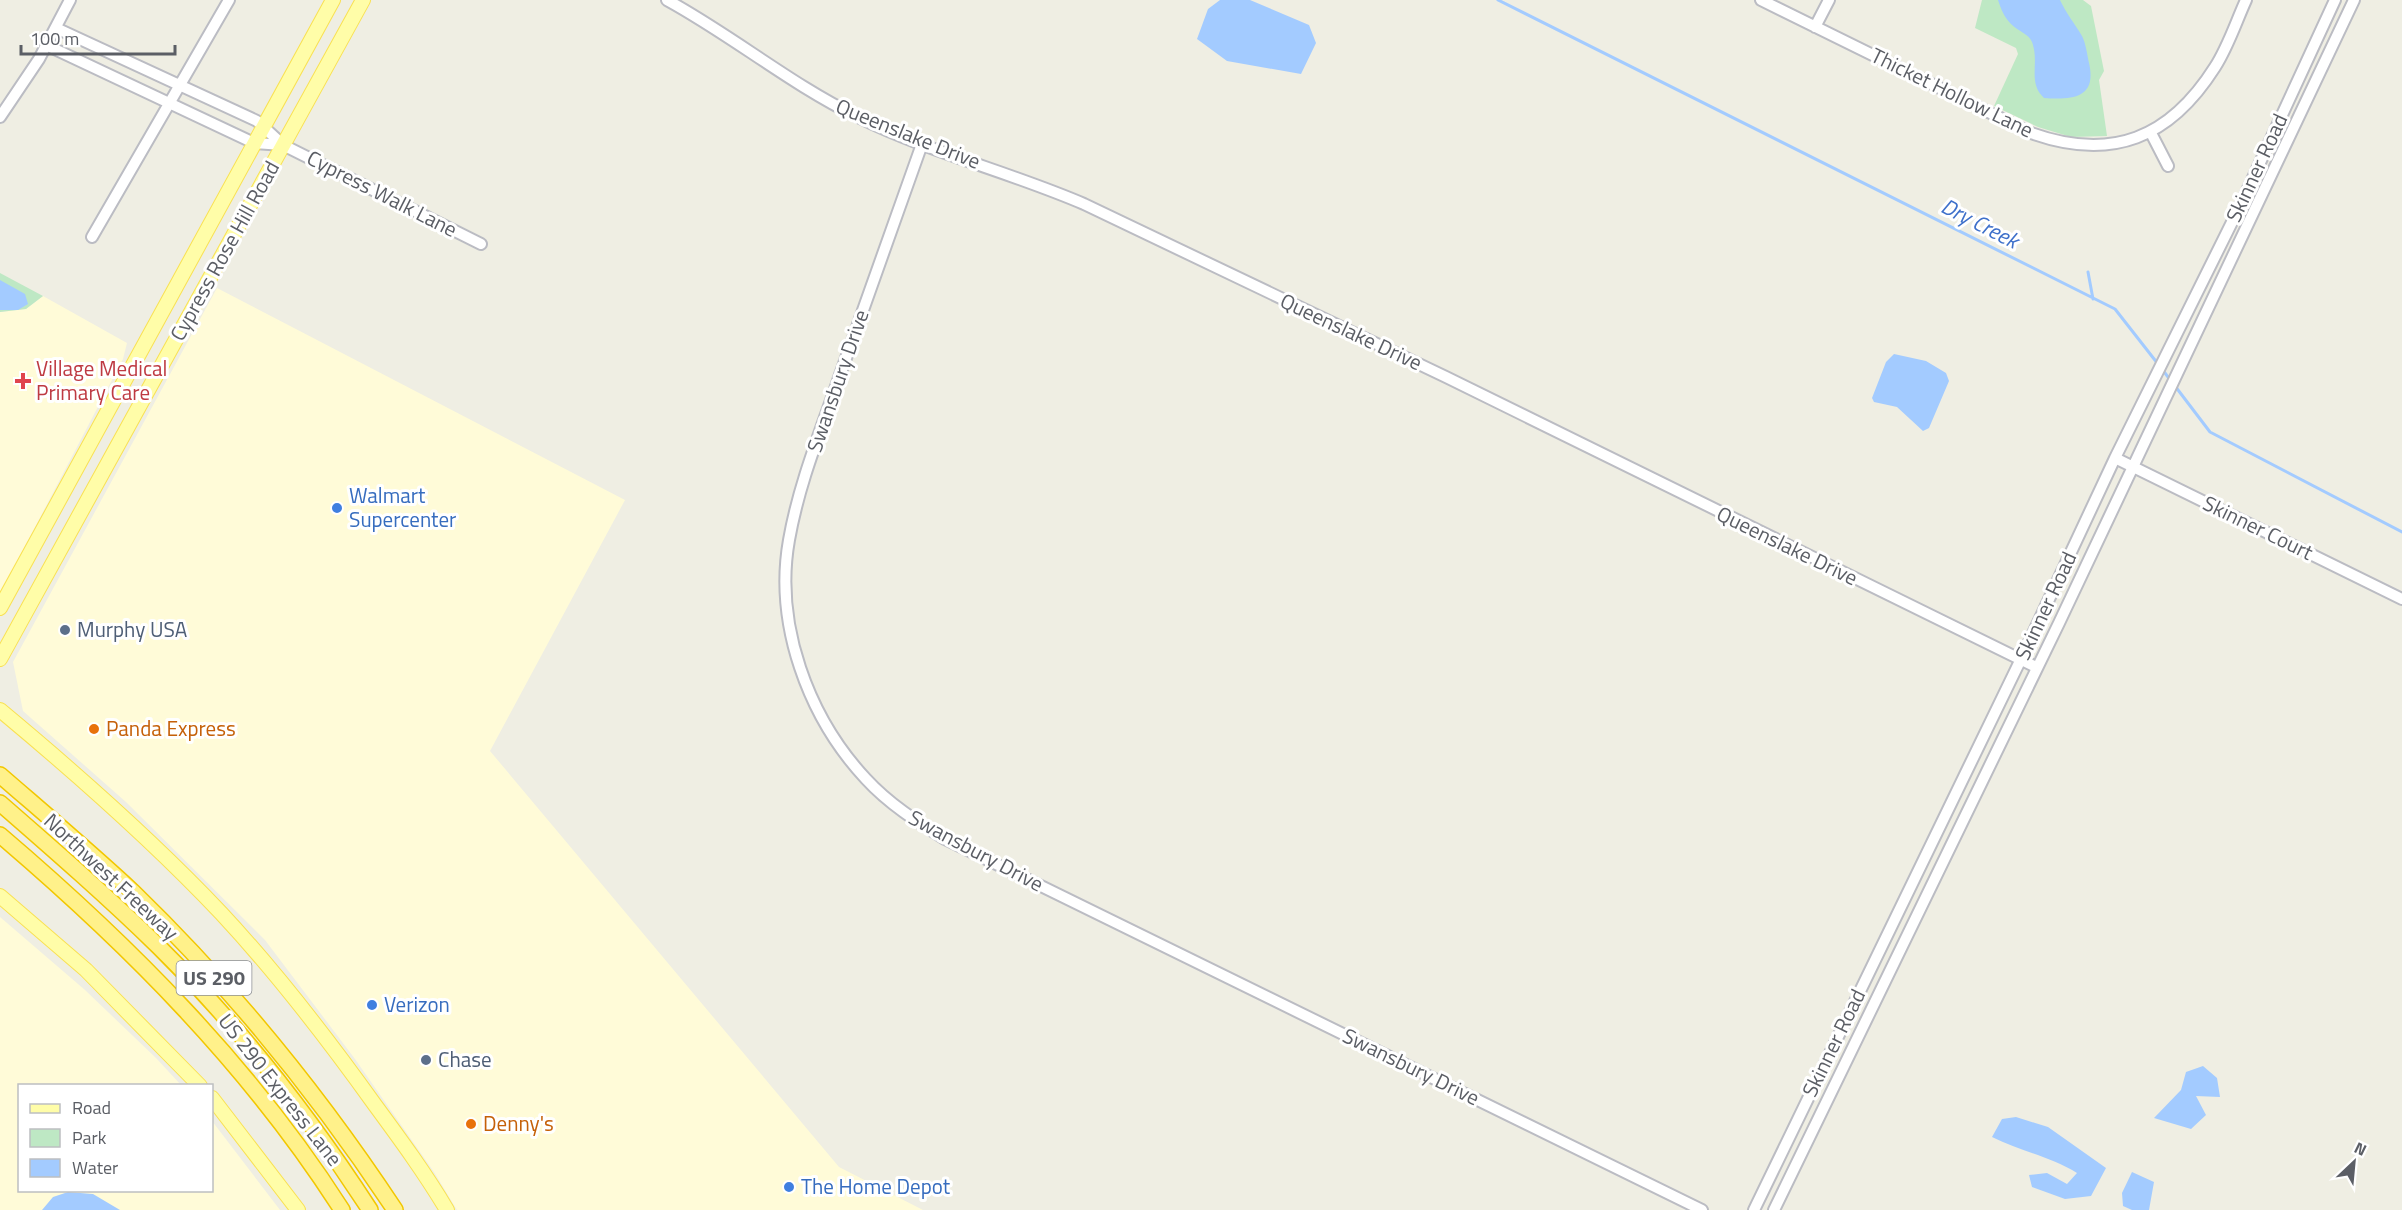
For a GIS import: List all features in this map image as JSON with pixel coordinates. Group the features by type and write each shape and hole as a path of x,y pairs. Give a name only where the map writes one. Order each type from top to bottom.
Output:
{"highway":[{"name":"Northwest Freeway","path":"0,775 135,895 253,1019 324,1108 395,1210"},
{"name":"US 290 Express Lane","path":"0,804 98,889 206,997 270,1071 370,1210"},
{"name":"Northwest Freeway","path":"0,834 79,903 154,977 213,1040 270,1110 342,1210"}],"main road":[{"name":"Cypress Rose Hill Road","path":"0,608 333,0"},
{"name":"Cypress Rose Hill Road","path":"0,659 363,0"},
{"path":"167,302 190,314"},
{"path":"58,502 81,514"},
{"path":"0,710 164,854 256,952 337,1053 429,1181 447,1210"},
{"path":"0,725 20,727"},
{"path":"0,896 86,970 198,1084"},
{"path":"213,1099 298,1210"}],"street":[{"path":"0,117 46,45 70,0"},
{"path":"92,237 182,87 229,0"},
{"name":"Queenslake Drive","path":"667,0 714,27 828,102 922,144 1034,182 1084,204 2036,667"},
{"name":"Thicket Hollow Lane","path":"1761,0 2050,139 2062,143 2100,146 2151,133"},
{"path":"1815,27 1829,0"},
{"path":"2168,165 2151,133 2189,104 2216,65 2246,0"},
{"name":"Skinner Road","path":"1754,1210 2021,659 2153,379 2240,206 2335,0"},
{"name":"Skinner Road","path":"1774,1210 2166,397 2354,0"},
{"name":"Cypress Walk Lane","path":"56,28 263,125 283,145 481,244"},
{"name":"Cypress Walk Lane","path":"46,45 254,143 283,145"},
{"name":"Swansbury Drive","path":"922,144 816,442 799,495 789,540 786,596 794,645 807,687 843,750 882,795 907,815 945,839 1702,1210"},
{"name":"Skinner Court","path":"2115,458 2402,599"},
{"path":"1832,1047 1849,1055"}],"shaded area":[{"path":"217,288 625,500 490,751 839,1167 923,1210 457,1210 434,1172 355,1059 265,940 126,802 23,711 13,662"},
{"path":"43,296 127,343 123,359 0,594 0,312 26,309"},
{"path":"0,917 85,990 180,1084 18,1084 18,1192 213,1192 213,1122 280,1210 0,1210"}],"green space":[{"path":"1982,0 2083,0 2091,6 2104,71 2099,80 2107,136 2071,137 2038,127 1994,106 2018,54 2016,48 1975,28"},
{"path":"0,273 43,296 26,309 0,312"}],"water":[{"path":"1220,0 1250,0 1309,25 1316,43 1301,74 1227,61 1197,39 1208,9"},
{"path":"1998,0 2060,0 2084,42 2091,75 2086,90 2073,97 2044,98 2036,85 2032,42 2009,21"},
{"path":"0,280 25,294 28,304 18,310 0,310"},
{"path":"1894,354 1926,361 1946,373 1949,381 1929,428 1923,431 1897,407 1874,402 1872,398 1886,362"},
{"path":"2203,1066 2217,1078 2220,1097 2196,1096 2206,1115 2191,1129 2154,1118 2181,1090 2186,1072"},
{"path":"2016,1117 2048,1127 2106,1168 2091,1196 2065,1199 2032,1187 2029,1175 2047,1173 2067,1184 2077,1173 1992,1137 2002,1119"},
{"path":"2132,1172 2154,1182 2149,1210 2132,1210 2123,1206 2122,1193"},
{"path":"68,1192 93,1194 120,1210 42,1210 53,1197"}],"waterway":[{"name":"Dry Creek","path":"1498,0 2115,309 2158,364"},
{"path":"2088,272 2093,299"},
{"name":"Dry Creek","path":"2162,369 2171,381"},
{"name":"Dry Creek","path":"2175,386 2210,432 2402,532"}],"place":[{"name":"Village Medical Primary Care","path":"23,381"},
{"name":"Walmart Supercenter","path":"337,508"},
{"name":"Murphy USA","path":"65,630"},
{"name":"Panda Express","path":"94,729"},
{"name":"Verizon","path":"372,1005"},
{"name":"Chase","path":"426,1060"},
{"name":"Denny's","path":"471,1124"},
{"name":"The Home Depot","path":"789,1187"}]}
